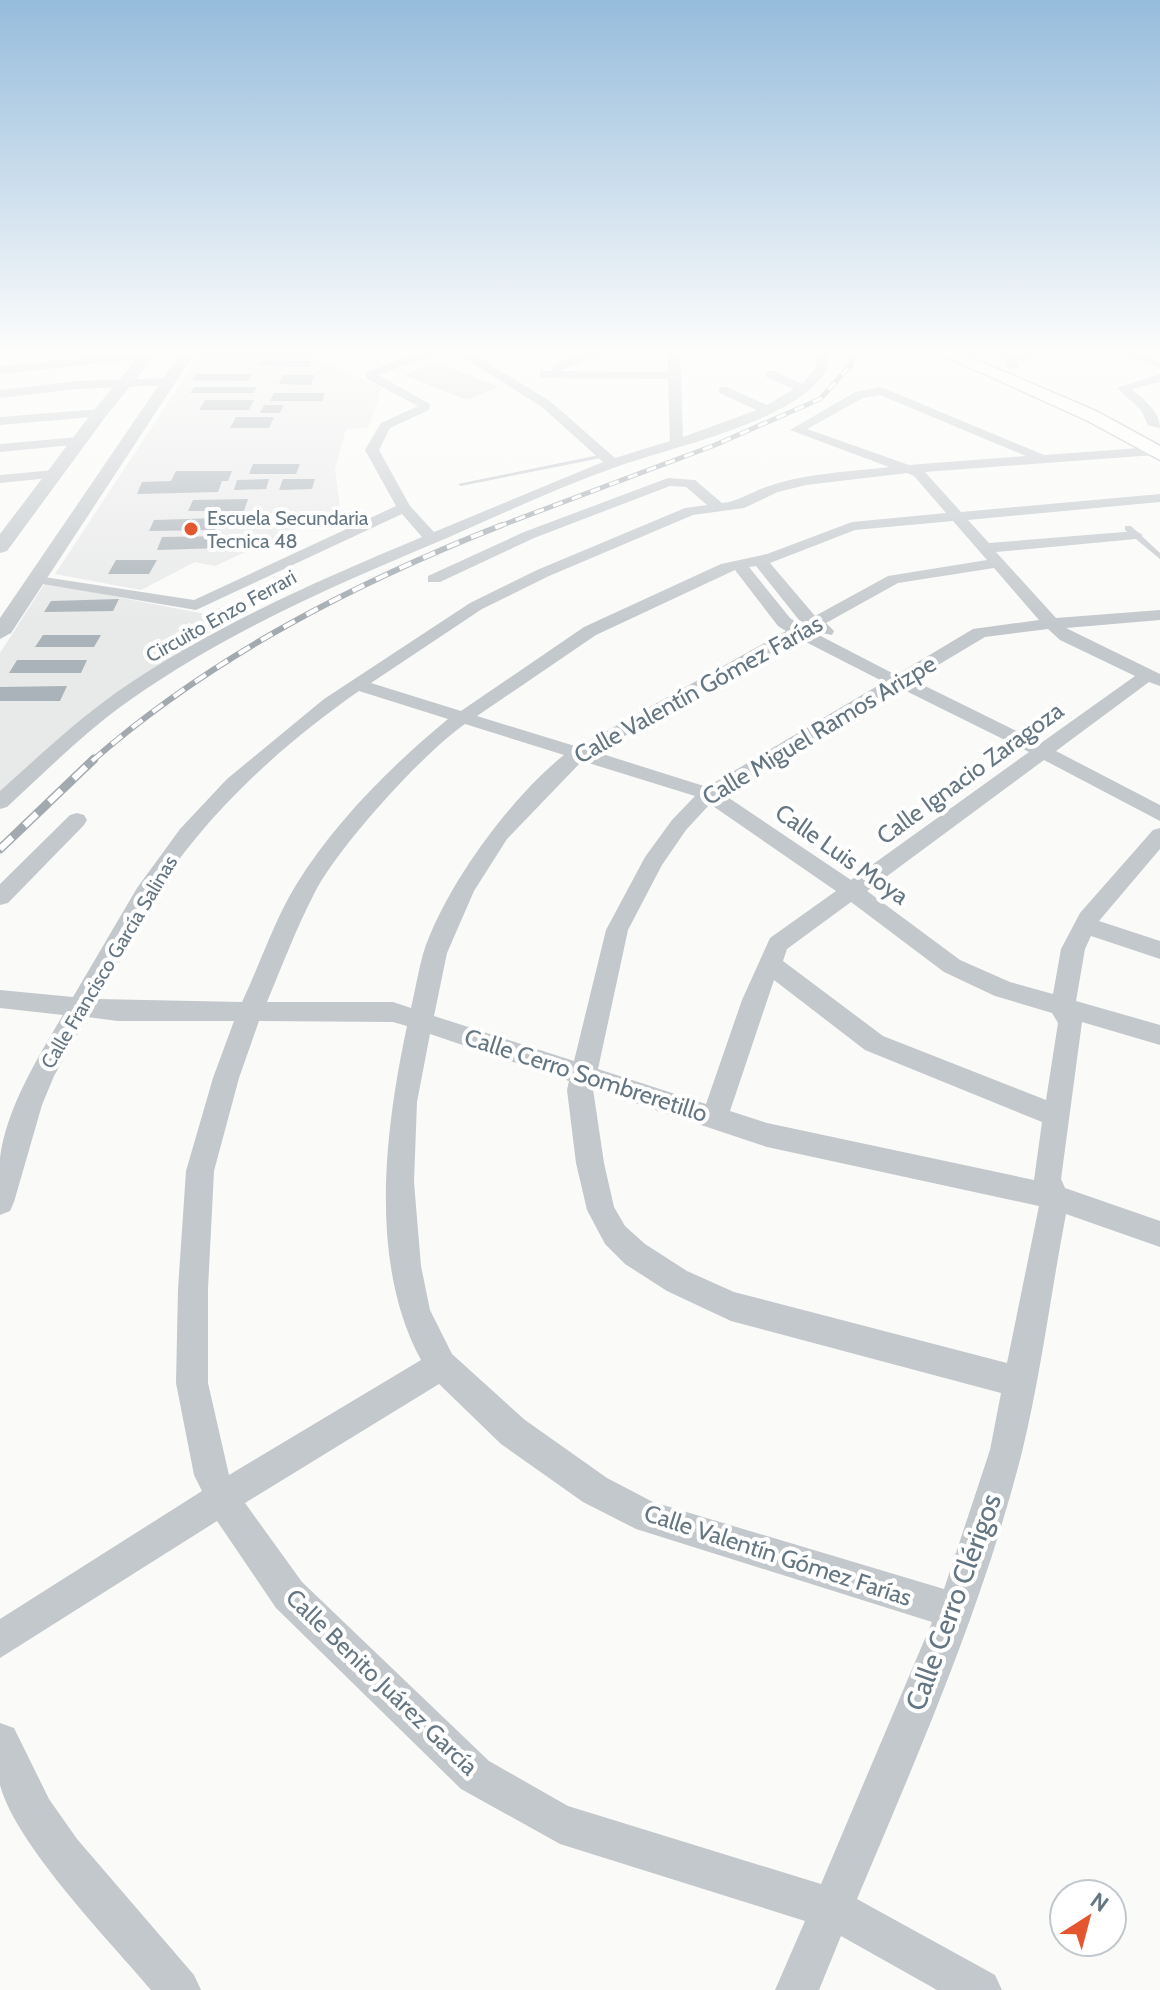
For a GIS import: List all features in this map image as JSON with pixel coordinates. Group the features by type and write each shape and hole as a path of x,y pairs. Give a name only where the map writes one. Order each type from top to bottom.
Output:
{"street":[{"path":"0,448 78,441"},
{"path":"0,547 14,520 78,441"},
{"path":"0,633 37,578 67,514 123,441"},
{"path":"375,441 372,450 404,508 431,538"},
{"path":"588,441 608,459"},
{"name":"Circuito Enzo Ferrari","path":"0,802 77,732 123,697 180,660 304,592 608,459 680,441"},
{"path":"824,441 919,473 1051,623 1066,636 1153,678"},
{"path":"1000,441 1045,460"},
{"name":"Calle Francisco García Salinas","path":"0,1202 29,1105 77,1009 145,894 187,834 234,784 356,684 416,643 494,597 690,511 739,505 773,489 806,481 908,469 1045,460 1139,441"},
{"path":"0,479 54,474"},
{"path":"434,579 529,535 668,482 690,483 719,508"},
{"name":"Calle Benito Juárez García","path":"980,1990 832,1908 560,1824 475,1775 289,1595 222,1498 211,1475 192,1383 200,1171 226,1078 250,1012 305,889 338,843 392,781 453,724 590,631 748,562 771,558 852,526 957,514 1160,498"},
{"path":"37,578 196,605 404,508"},
{"path":"0,513 14,520 67,514"},
{"name":"Calle Valentín Gómez Farías","path":"956,1611 648,1517 595,1490 513,1432 441,1365 415,1310 406,1266 400,1182 404,1102 435,953 464,889 500,834 568,761 894,579 992,556 1132,532"},
{"path":"748,562 784,622 806,628 1160,814"},
{"name":"Calle Miguel Ramos Arizpe","path":"1018,1382 731,1306 677,1281 635,1254 615,1235 601,1210 590,1163 580,1090 617,930 653,862 679,825 709,794 907,681 979,633 1051,623 1160,615"},
{"name":"Calle Ignacio Zaragoza","path":"715,1116 778,944 1044,751 1153,678"},
{"name":"Calle Luis Moya","path":"356,684 583,752 709,794 852,891 952,966 980,981 1062,1009 1160,1035"},
{"path":"0,897 77,820"},
{"name":"Calle Cerro Clérigos","path":"797,1990 956,1611 1002,1463 1055,1197 1047,1179 1070,1022 1062,1009 1073,949 1085,925 1160,835"},
{"path":"1085,925 1160,950"},
{"path":"769,963 874,1043 1057,1116"},
{"name":"Calle Cerro Sombreretillo","path":"0,999 77,1009 393,1012 767,1135 1055,1197 1160,1234"},
{"path":"0,1640 222,1498 441,1365"},
{"path":"0,1742 35,1813 63,1853 179,1990"}],"lane":[{"path":"461,484 608,459"},
{"path":"1132,532 1160,557"}],"shaded area":[{"name":"Escuela Secundaria Tecnica 48","path":"143,441 343,441 335,469 340,508 215,566 195,562 141,590 55,574"},
{"path":"45,583 231,619 102,704 0,794 0,653"}],"building":[{"path":"253,464 300,464 296,474 249,474"},
{"path":"176,471 232,471 228,481 222,481 218,492 137,494 142,482 171,481"},
{"path":"269,479 266,489 234,490 237,480"},
{"path":"283,479 315,479 312,489 279,490"},
{"path":"248,499 244,511 188,511 193,500"},
{"path":"219,518 215,530 149,531 154,520"},
{"path":"226,536 221,548 157,550 162,537"},
{"path":"116,560 157,560 149,574 108,574"},
{"path":"119,599 113,611 44,612 51,601"},
{"path":"43,635 101,635 94,647 35,647"},
{"path":"17,660 87,660 81,673 9,673"},
{"path":"67,686 60,701 0,701 0,687"}],"railway":[{"path":"497,527 724,441"},
{"path":"497,527 502,525"},
{"path":"92,761 186,688 287,625 339,597 497,527"},
{"path":"0,849 94,759"}],"place":[{"name":"Escuela Secundaria Tecnica 48","path":"191,529"}]}
